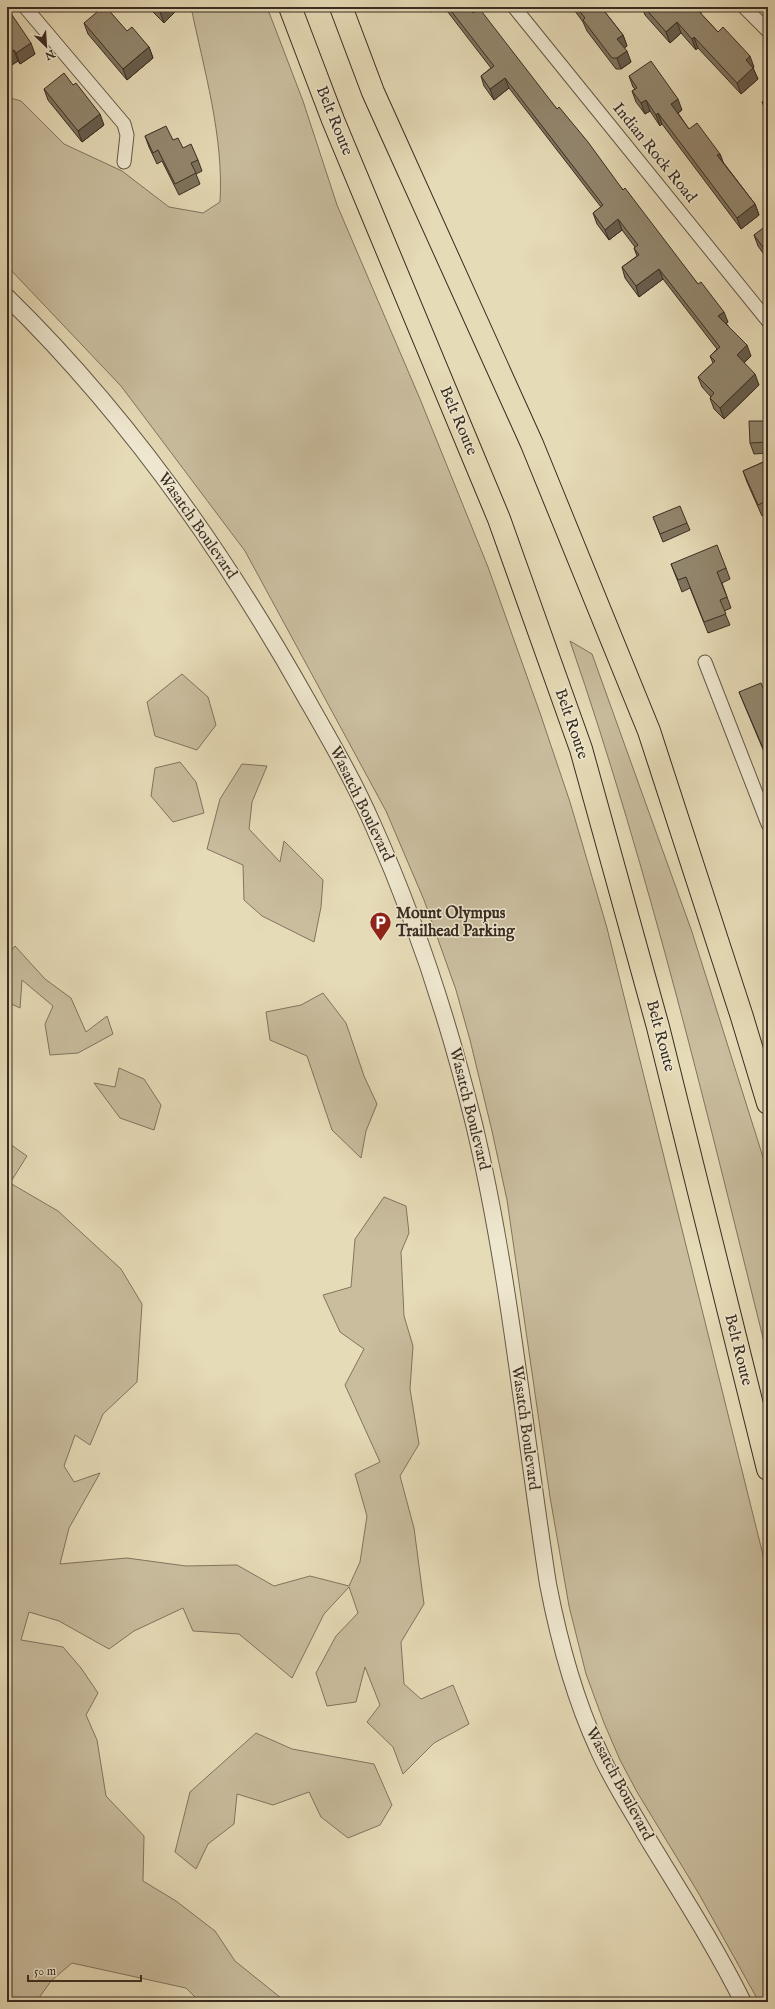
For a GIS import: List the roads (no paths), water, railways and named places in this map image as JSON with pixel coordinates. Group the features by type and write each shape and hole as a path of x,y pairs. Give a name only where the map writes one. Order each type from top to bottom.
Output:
{"highway":[{"name":"Belt Route","path":"290,7 333,120 499,519 581,749 658,1027 768,1469"},
{"path":"341,7 373,92 532,444 649,732 742,1017 768,1103"}],"street":[{"path":"25,7 124,124 127,135 124,162"},
{"name":"Indian Rock Road","path":"514,7 768,321"},
{"path":"744,7 768,31"},
{"name":"Wasatch Boulevard","path":"7,297 104,400 198,523 245,594 288,666 351,778 382,844 401,892 437,993 474,1125 497,1239 548,1584 559,1636 572,1683 588,1728 610,1774 715,1951 743,2002"},
{"path":"705,662 768,824"}],"place":[{"name":"Mount Olympus Trailhead Parking","path":"381,942"}]}
